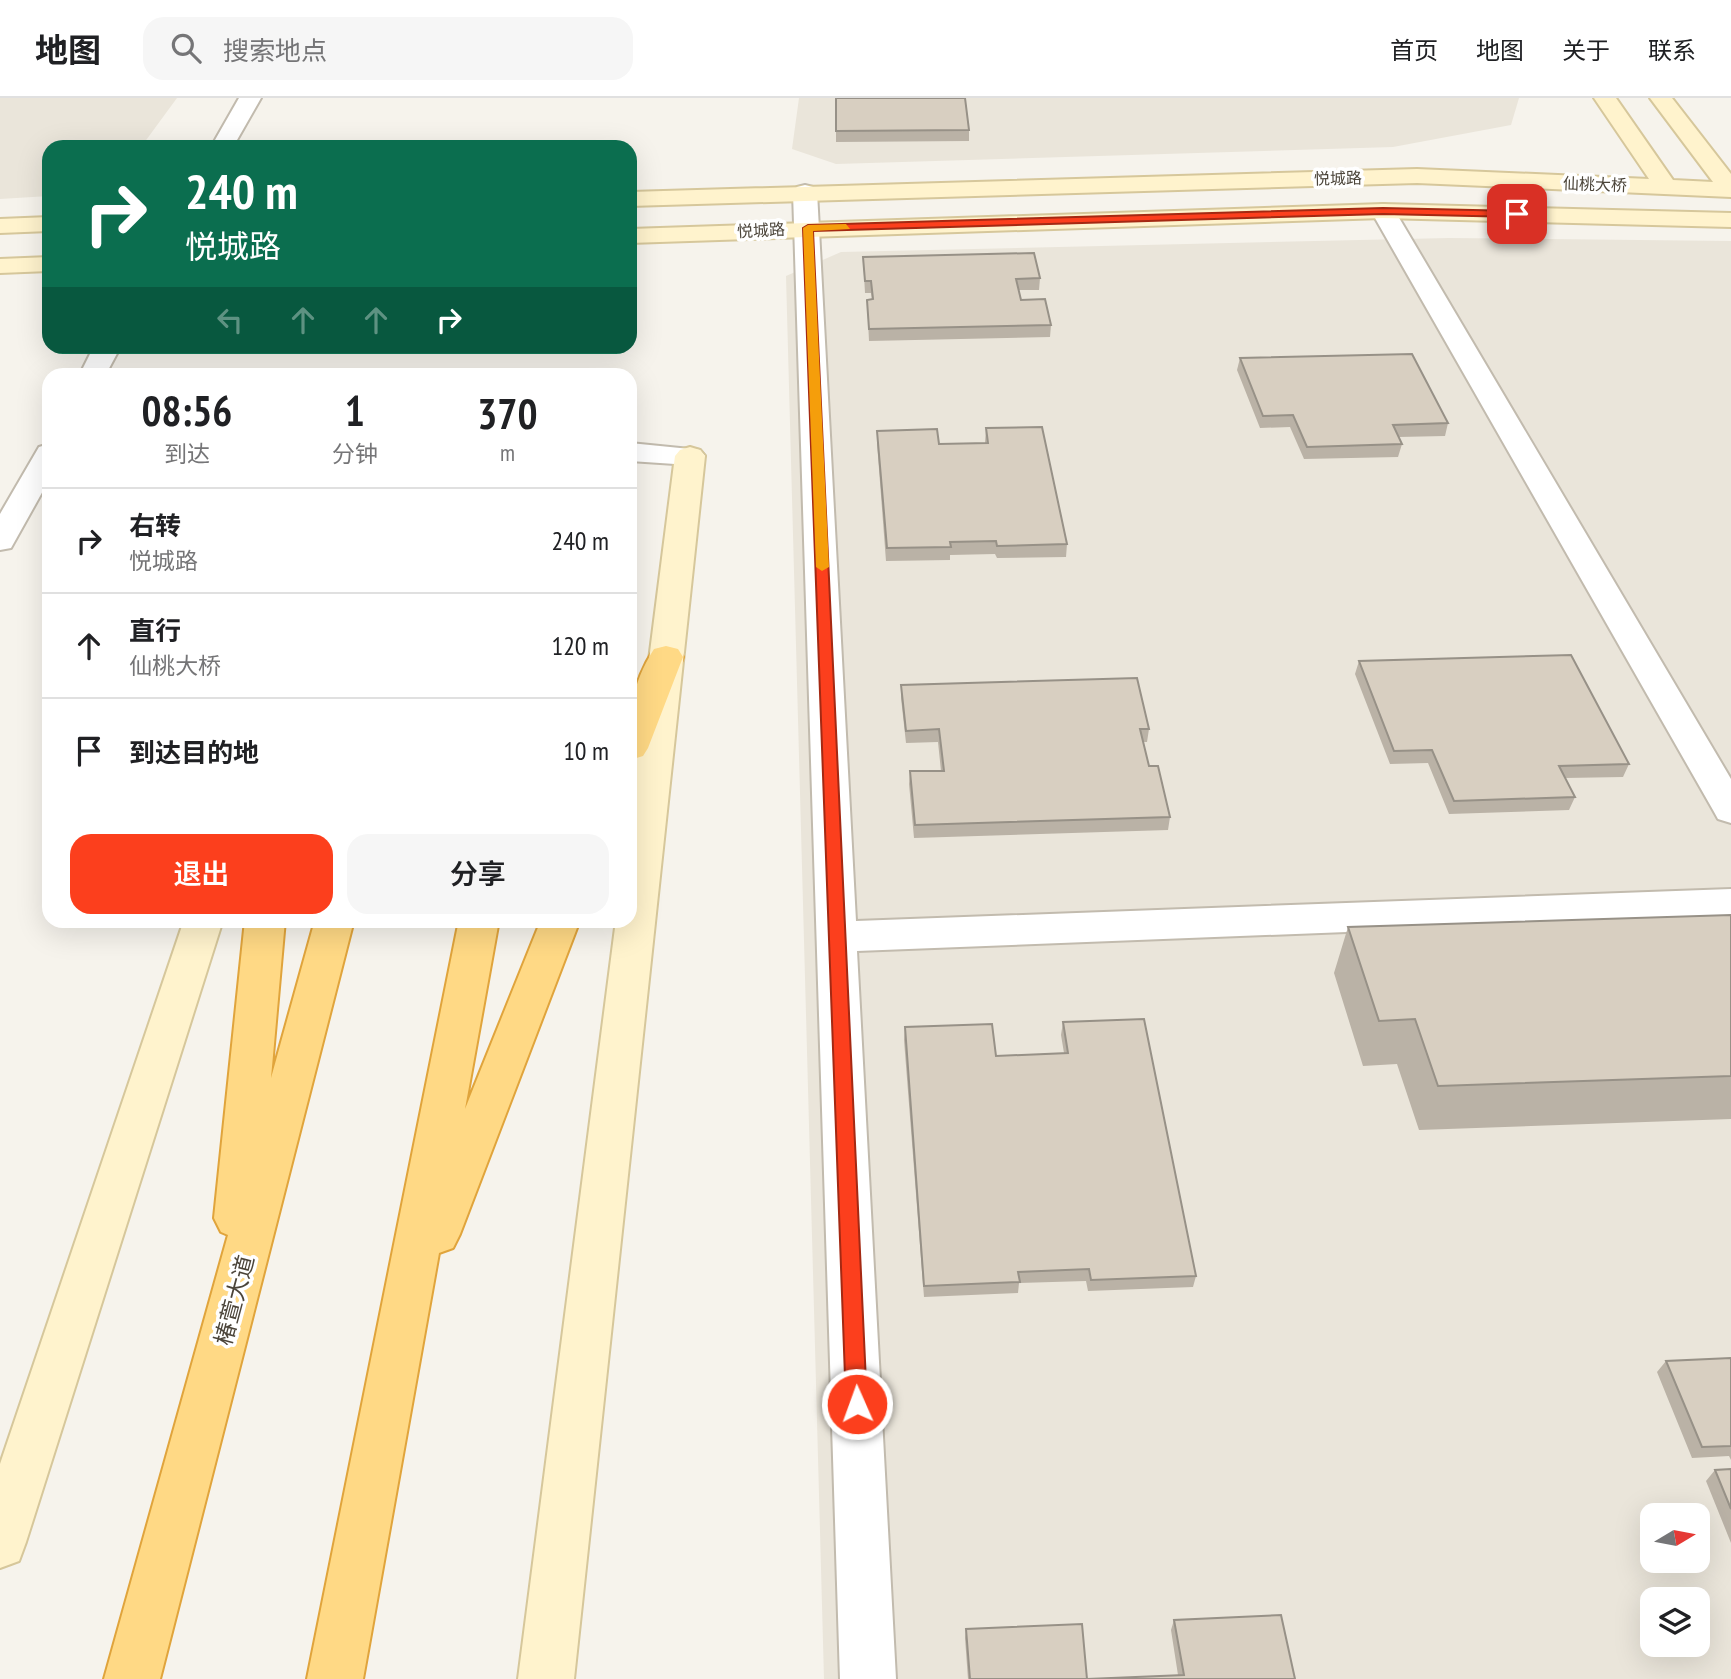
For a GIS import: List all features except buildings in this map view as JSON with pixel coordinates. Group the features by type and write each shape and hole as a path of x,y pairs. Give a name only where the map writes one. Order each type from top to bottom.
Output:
{"highway":[{"path":"637,730 666,657"},
{"path":"227,1326 264,928"},
{"name":"椿萱大道","path":"132,1679 333,928"},
{"path":"335,1679 478,928"},
{"path":"404,1317 558,928"}],"main road":[{"path":"1605,98 1665,187"},
{"path":"1661,98 1731,190"},
{"name":"仙桃大桥","path":"1417,176 1731,190"},
{"name":"悦城路","path":"637,235 807,210 1417,176"},
{"name":"悦城路","path":"637,199 807,210 1439,211"},
{"name":"仙桃大桥","path":"1439,211 1731,220"},
{"path":"0,226 42,224"},
{"path":"0,267 42,264"},
{"path":"637,904 690,456"},
{"path":"0,1542 201,928"},
{"path":"546,1679 634,928"}],"street":[{"path":"226,140 250,98"},
{"path":"807,210 868,1679"},
{"path":"1383,211 1731,810"},
{"path":"637,452 690,456"},
{"path":"0,541 42,466"},
{"path":"838,937 1731,903"}],"shaded area":[{"path":"0,98 177,98 146,140 42,140 42,196 0,199"},
{"path":"799,98 1519,98 1511,125 1393,147 836,164 792,149"},
{"path":"1449,238 1731,241 1731,1679 824,1679 786,276 841,252"}],"slow traffic":[{"path":"822,567 808,228 846,227"}],"route":[{"path":"857,1404 808,228 1383,211 1517,214"}]}
